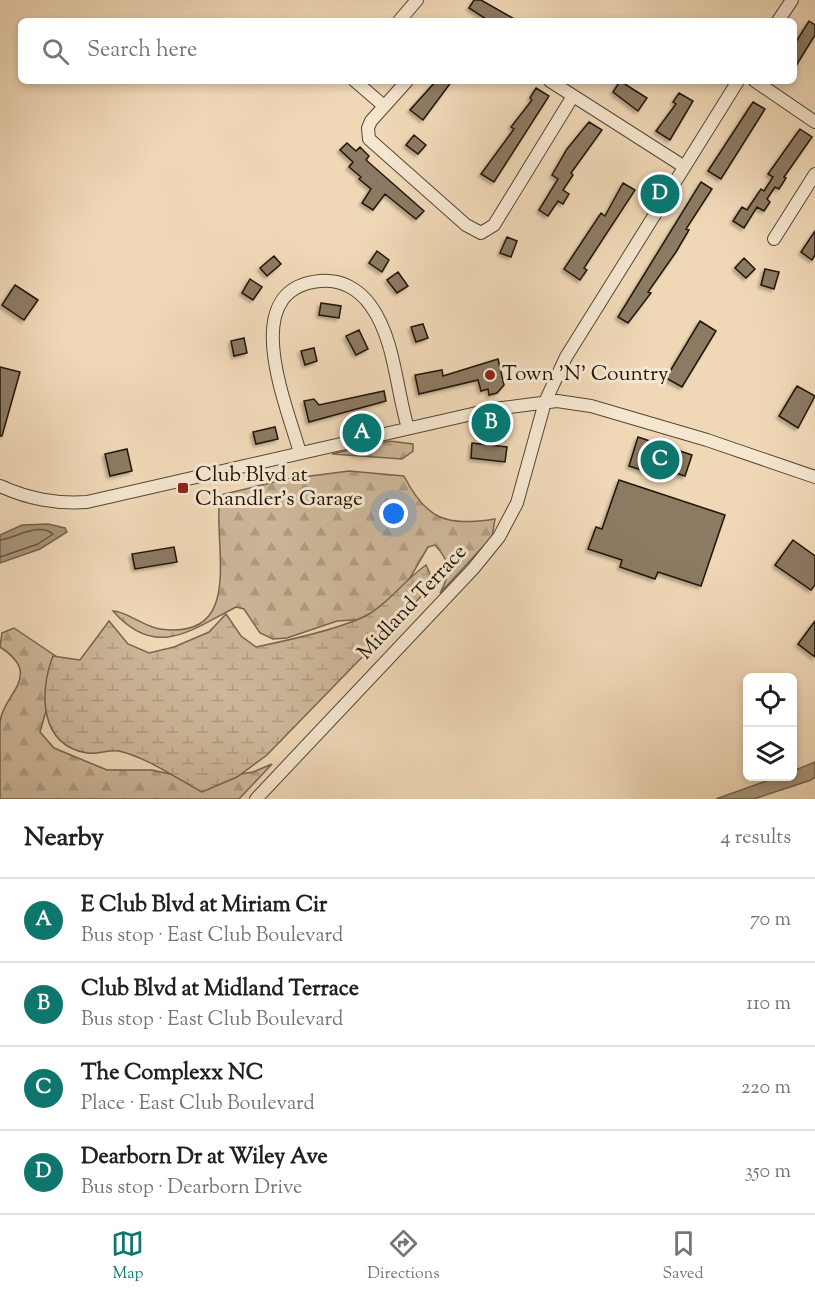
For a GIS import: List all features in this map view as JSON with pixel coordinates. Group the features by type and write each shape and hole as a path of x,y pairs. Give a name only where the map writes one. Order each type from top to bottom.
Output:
{"street":[{"path":"402,18 417,0"},
{"path":"780,18 792,0"},
{"path":"358,84 384,106"},
{"path":"404,84 368,128 369,139 474,231 481,233 490,229 573,96"},
{"path":"555,84 683,166"},
{"name":"Midland Terrace","path":"256,799 492,546 510,518 523,488 545,402 572,347 736,84"},
{"path":"759,84 815,122"},
{"path":"774,239 815,174"},
{"path":"300,453 273,352 271,332 273,318 283,298 293,290 319,281 335,281 346,285 364,298 375,312 385,336 408,428"},
{"path":"0,486 43,501 87,502 494,409 545,402 591,406 618,412 815,477"}],"green space":[{"path":"389,441 413,444 413,451 402,459 332,454"},
{"path":"349,471 404,476 421,503 440,517 464,522 495,519 492,537 440,593 448,568 447,562 435,545 428,547 407,583 368,619 337,621 287,638 273,639 260,633 244,609 236,607 189,631 174,636 159,637 144,634 129,626 113,611 160,629 187,629 205,620 215,605 220,585 220,495 287,479"},
{"path":"426,565 434,583 267,755 237,777 202,792 151,763 130,754 119,751 87,753 71,748 59,740 51,728 45,700 48,670 53,656 80,660 109,621 128,644 149,653 174,647 209,632 226,614 241,636 256,647 314,634 369,614"},
{"path":"14,628 66,663 48,704 40,732 54,748 107,770 152,770 201,781 253,772 272,764 239,799 0,799 0,723 2,713 18,685 20,676 19,667 13,657 0,647 2,633"}],"water":[{"path":"48,524 65,528 67,532 40,549 0,563 0,535 22,525"},
{"path":"815,762 815,777 754,799 716,799 766,781 797,781 797,769"}],"building":[{"path":"474,0 481,0 513,18 484,18 469,8"},
{"path":"809,21 815,25 815,35 797,64 797,40"},
{"path":"433,84 450,84 423,120 410,110"},
{"path":"618,84 625,84 647,98 638,111 613,92"},
{"path":"536,88 549,96 494,182 481,174 514,129 511,127 532,100 530,98"},
{"path":"679,93 693,101 670,140 656,131 676,104 673,102"},
{"path":"753,102 765,109 721,179 708,171"},
{"path":"589,122 602,130 571,173 573,175 563,190 569,194 563,204 558,201 548,216 539,210 558,179 552,175 567,149"},
{"path":"800,129 812,137 784,177 786,178 779,189 775,187 767,199 770,202 764,211 757,207 744,228 733,221 742,207 747,210 761,189 764,191 773,177 768,174"},
{"path":"414,135 426,145 418,154 406,145"},
{"path":"347,143 356,151 360,147 369,156 366,160 424,211 416,219 385,194 373,210 362,203 371,189 349,167 353,162 340,150"},
{"path":"701,182 712,189 686,229 689,230 676,252 648,292 651,293 628,323 618,317"},
{"path":"623,183 635,190 584,268 587,270 580,280 564,269 601,213 605,216"},
{"path":"815,231 815,255 812,260 801,252"},
{"path":"507,237 517,241 511,257 500,253"},
{"path":"377,251 389,260 382,272 369,263"},
{"path":"274,256 281,264 267,276 260,268"},
{"path":"744,258 755,269 746,278 735,268"},
{"path":"765,269 779,272 774,289 761,285"},
{"path":"398,272 408,286 397,293 387,280"},
{"path":"250,279 262,287 253,300 242,293"},
{"path":"15,285 38,300 24,320 2,305"},
{"path":"321,303 341,306 339,318 319,315"},
{"path":"700,321 716,331 682,387 666,378"},
{"path":"423,324 428,338 416,342 411,327"},
{"path":"359,330 368,349 356,355 346,336"},
{"path":"244,338 247,353 234,356 231,341"},
{"path":"314,348 317,361 305,365 301,351"},
{"path":"498,359 504,385 497,393 489,395 488,389 481,391 478,380 419,394 415,375 442,370 443,376"},
{"path":"0,367 20,372 2,436 0,436"},
{"path":"797,386 815,396 798,428 779,416"},
{"path":"384,391 386,401 309,422 304,401 314,399 319,405"},
{"path":"275,427 278,439 256,444 253,432"},
{"path":"638,437 692,455 685,476 653,466 651,473 629,466"},
{"path":"472,443 507,447 505,462 471,458"},
{"path":"127,449 132,471 110,476 105,454"},
{"path":"619,480 725,515 701,586 658,572 655,579 620,567 622,560 588,549 596,527 602,529"},
{"path":"793,540 815,556 815,585 811,590 775,565"},
{"path":"174,547 177,562 135,569 132,554"},
{"path":"815,621 815,657 798,644"}],"place":[{"name":"Dearborn Dr at Wiley Ave","path":"660,194"},
{"name":"Town 'N' Country","path":"490,375"},
{"name":"Club Blvd at Midland Terrace","path":"491,423"},
{"name":"E Club Blvd at Miriam Cir","path":"362,433"},
{"name":"The Complexx NC","path":"660,460"},
{"name":"Club Blvd at Chandler's Garage","path":"183,488"}]}
